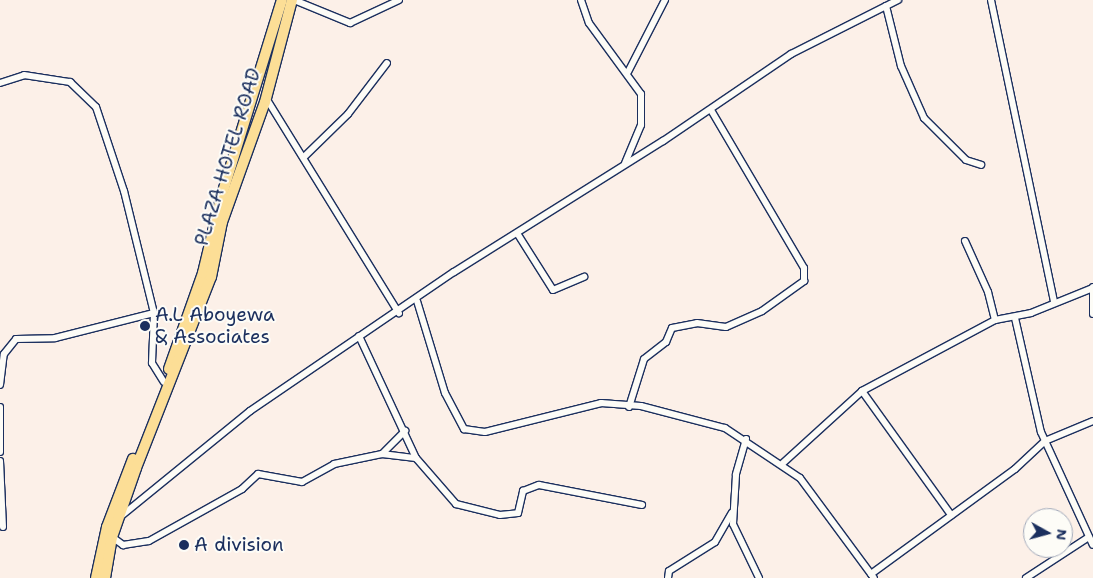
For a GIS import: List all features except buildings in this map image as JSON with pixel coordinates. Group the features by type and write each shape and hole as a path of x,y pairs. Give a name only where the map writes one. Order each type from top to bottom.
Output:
{"main road":[{"name":"PLAZA HOTEL ROAD","path":"96,578 107,526 164,382 203,273 221,198 282,0"},
{"name":"PLAZA HOTEL ROAD","path":"105,578 112,537 211,277 222,222 266,98 293,0"}],"street":[{"path":"293,0 353,23 399,0"},
{"path":"581,0 590,23 628,72 643,107 641,125 625,163"},
{"path":"628,72 665,0"},
{"path":"107,526 250,411 360,336 399,313 625,163 711,110 791,54 898,0"},
{"path":"991,0 1054,302"},
{"path":"886,6 900,66 924,118 966,160 981,165"},
{"path":"305,156 348,114 387,63"},
{"path":"0,83 24,75 70,82 96,106 124,191 154,313 152,363 164,382"},
{"path":"266,98 305,156 328,203 399,313"},
{"path":"628,407 644,359 666,342 672,328 697,323 726,328 762,312 804,282 804,268 711,110"},
{"path":"517,233 552,290 584,277"},
{"path":"964,241 988,292 995,320"},
{"path":"783,463 862,391 995,320 1015,318 1093,288 1093,314"},
{"path":"417,301 445,393 464,429 485,432 601,403 712,423 746,439 783,463 813,493 872,576 1030,458 1045,441 1093,420"},
{"path":"0,384 4,354 16,339 55,338 154,313"},
{"path":"1015,318 1045,441 1093,545"},
{"path":"360,336 416,458 456,504 500,515 518,513 523,491 538,485 642,506"},
{"path":"862,391 951,516"},
{"path":"0,407 0,452"},
{"path":"382,454 405,431"},
{"path":"746,439 733,512 738,543 759,578"},
{"path":"112,537 122,545 149,541 242,489 258,474 302,482 334,464 382,454 416,458"},
{"path":"0,461 3,527"},
{"path":"668,578 669,572 715,542 733,512"},
{"path":"1026,578 1089,537"}],"place":[{"name":"A.L Aboyewa & Associates","path":"145,326"},
{"name":"A division","path":"184,545"}]}
